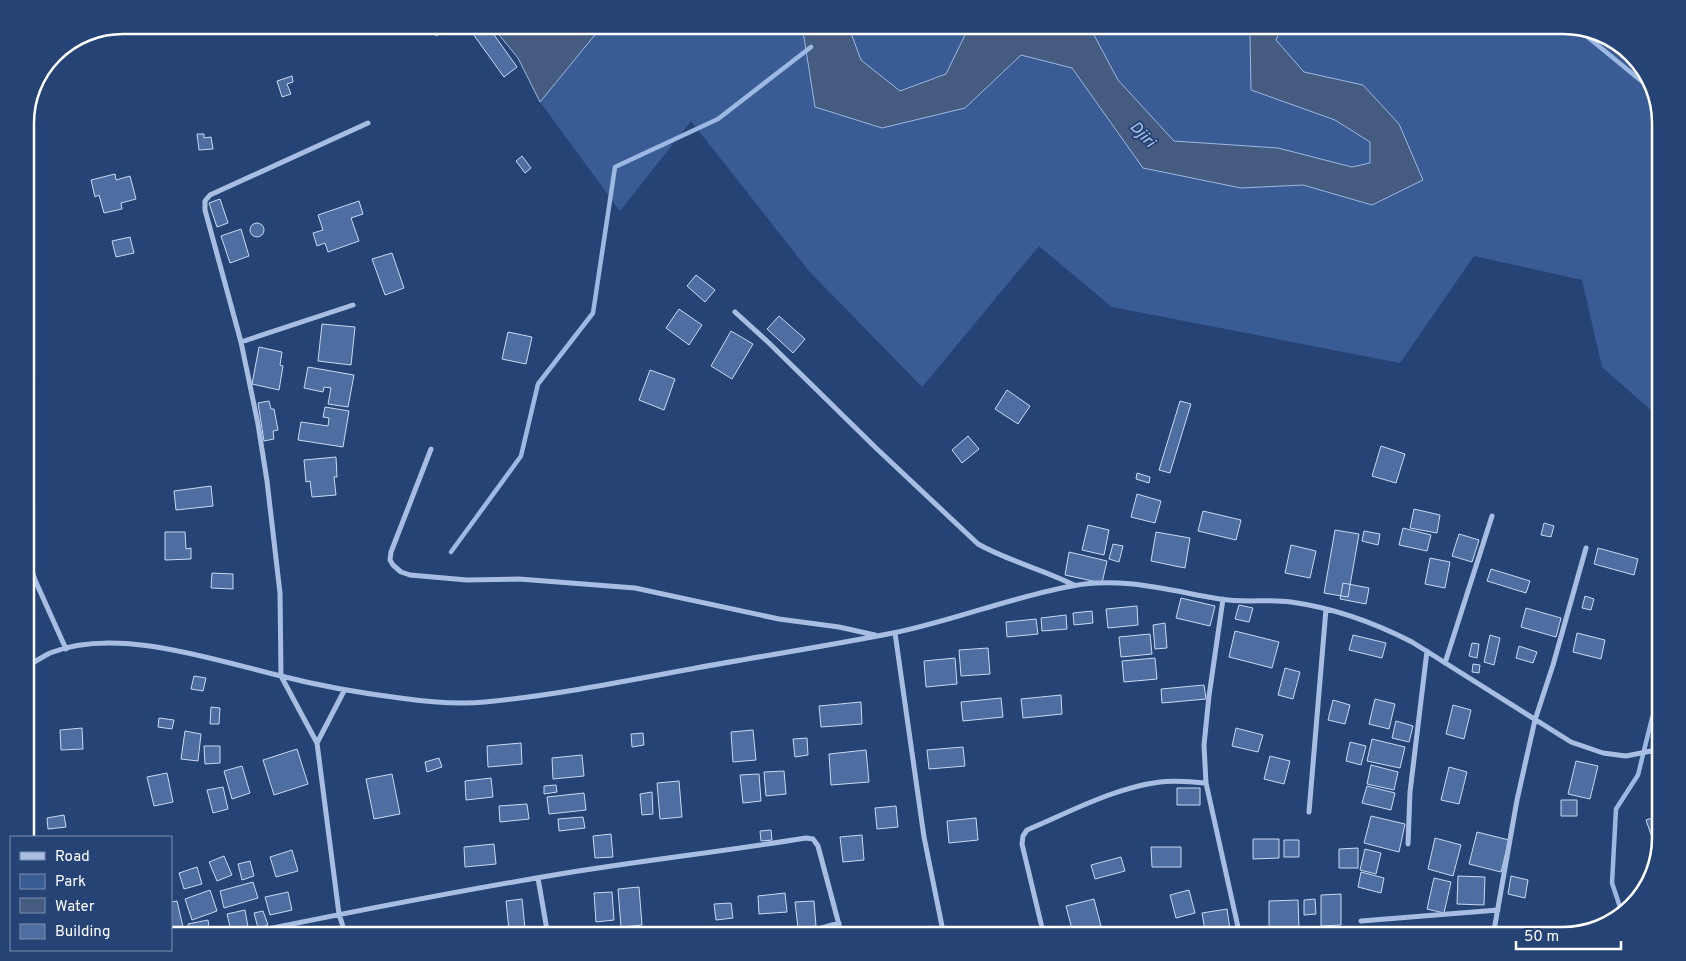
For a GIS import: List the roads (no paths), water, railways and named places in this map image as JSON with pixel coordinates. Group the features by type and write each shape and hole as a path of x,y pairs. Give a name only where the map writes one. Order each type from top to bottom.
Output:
{"street":[{"path":"343,927 339,914 317,743 281,676 280,593 259,433 241,342 205,210 205,201 210,195 368,123"},
{"path":"241,342 353,305"},
{"path":"735,312 978,544 993,552 1053,574 1074,585"},
{"path":"431,449 391,552 390,560 393,566 401,572 421,577 467,580 519,579 635,588 780,619 853,629 878,636"},
{"path":"1445,663 1492,516"},
{"path":"1495,927 1517,800 1535,720 1554,665 1586,548"},
{"path":"34,577 66,649"},
{"path":"34,662 51,653 66,649 98,644 125,644 162,648 344,691 430,702 480,703 582,690 895,633 1074,585 1105,583 1140,585 1223,600 1292,602 1326,609 1362,620 1389,630 1427,651 1571,742 1603,753 1626,756 1652,750"},
{"path":"1223,600 1204,744 1206,783 1238,927"},
{"path":"1309,812 1326,609"},
{"path":"895,633 924,837 942,927"},
{"path":"1408,844 1410,792 1427,651"},
{"path":"317,743 344,691"},
{"path":"1042,927 1022,844 1022,836 1027,830 1121,790 1160,782 1206,783"},
{"path":"277,927 538,878 806,838 814,839 818,846 840,927"},
{"path":"538,878 546,927"},
{"path":"1361,921 1498,910"},
{"path":"825,927 839,923"}],"water":[{"path":"498,34 596,34 540,102 518,58"},
{"name":"Djiri","path":"803,34 851,34 861,60 900,91 946,74 965,35 967,34 1091,34 1094,35 1118,80 1174,141 1278,148 1352,167 1370,163 1370,142 1335,120 1251,90 1250,35 1278,34 1276,40 1304,72 1363,85 1399,124 1423,180 1372,205 1303,185 1241,188 1143,168 1072,68 1021,55 965,108 882,128 815,107"}],"waterway":[{"path":"1589,38 1641,81"},
{"path":"451,552 521,456 538,384 593,313 615,167 718,119 811,47"},
{"path":"1620,906 1612,883 1616,809 1638,775 1652,718"}]}
